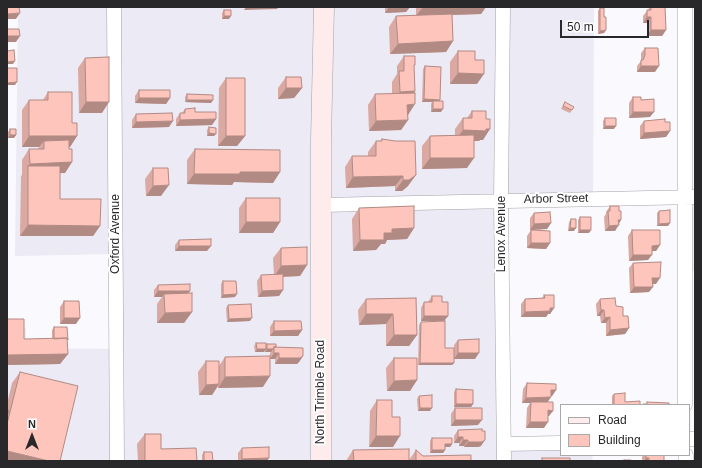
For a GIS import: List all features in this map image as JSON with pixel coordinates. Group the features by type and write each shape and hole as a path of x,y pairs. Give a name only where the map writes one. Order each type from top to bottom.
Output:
{"main road":[{"name":"North Trimble Road","path":"321,461 321,205 324,7"}],"street":[{"name":"Oxford Avenue","path":"114,7 117,461"},
{"name":"Lenox Avenue","path":"503,7 501,201 504,461"},
{"path":"685,7 690,197 686,404"},
{"name":"Arbor Street","path":"321,205 690,197"},
{"path":"504,444 560,443"}],"shaded area":[{"path":"18,7 594,7 593,205 497,208 497,450 560,448 560,456 592,456 593,461 7,461 7,328 26,328 26,348 117,349 115,254 15,256"},
{"path":"695,203 695,271 691,271 691,204"}],"building":[{"path":"7,7 19,7 20,13 7,14"},
{"path":"651,7 665,7 666,30 651,30 651,17 647,17 647,10 651,10"},
{"path":"600,8 604,8 606,30 600,31"},
{"path":"224,10 231,10 231,16 224,16"},
{"path":"452,14 453,41 398,44 396,16"},
{"path":"7,29 19,29 20,36 7,36"},
{"path":"645,48 658,48 659,66 641,66 641,60 643,60 645,55"},
{"path":"14,50 15,61 7,62 7,51"},
{"path":"458,51 475,51 475,60 484,60 484,74 458,73"},
{"path":"404,56 415,56 415,91 400,92 399,71 404,71"},
{"path":"109,57 109,102 86,102 85,58"},
{"path":"425,66 441,67 440,100 424,99"},
{"path":"7,68 17,68 17,82 7,83"},
{"path":"286,77 301,77 302,88 286,88"},
{"path":"226,78 245,78 245,136 226,136"},
{"path":"139,90 170,90 170,98 139,98"},
{"path":"48,92 72,92 72,123 77,123 77,136 29,136 29,100 48,100"},
{"path":"415,93 415,104 407,105 408,120 376,121 375,94"},
{"path":"187,94 213,95 213,100 187,100"},
{"path":"633,97 641,97 641,100 654,99 654,112 633,112"},
{"path":"433,101 443,101 443,109 433,109"},
{"path":"565,102 574,107 572,110 563,106"},
{"path":"195,108 195,112 216,112 216,119 180,120 180,113 185,113 185,109"},
{"path":"472,111 486,111 486,119 490,119 490,129 486,129 486,131 463,130 463,118 472,118"},
{"path":"172,113 173,121 136,122 136,114"},
{"path":"605,118 616,118 616,126 605,126"},
{"path":"665,119 665,122 670,122 670,131 644,133 644,121"},
{"path":"209,127 216,128 216,134 209,133"},
{"path":"10,129 16,129 16,135 10,135"},
{"path":"474,135 474,158 430,158 430,136"},
{"path":"382,139 395,141 415,141 416,175 409,180 403,180 403,176 353,177 352,156 376,156 376,141 382,141"},
{"path":"69,140 69,149 72,149 72,162 30,164 29,149 44,149 44,141"},
{"path":"195,149 280,150 280,172 194,174"},
{"path":"28,166 60,166 60,199 101,199 100,226 28,225"},
{"path":"153,168 168,168 169,185 153,186"},
{"path":"246,198 280,198 280,222 246,222"},
{"path":"414,206 414,228 392,229 392,233 384,233 384,240 360,240 359,208"},
{"path":"610,206 619,206 619,211 621,211 621,220 618,220 619,225 609,226 608,211 610,211"},
{"path":"670,210 670,223 659,224 659,211"},
{"path":"550,212 551,223 534,224 534,213"},
{"path":"580,217 591,217 591,230 580,230"},
{"path":"571,219 576,219 576,228 570,228"},
{"path":"531,230 550,231 550,243 531,243"},
{"path":"632,230 660,230 660,245 652,246 652,255 633,255"},
{"path":"211,239 211,246 179,246 179,240"},
{"path":"307,247 307,265 281,266 281,248"},
{"path":"661,262 660,278 652,278 653,287 634,287 633,263"},
{"path":"283,274 283,290 262,291 261,275"},
{"path":"223,281 236,281 237,294 223,295"},
{"path":"190,284 190,291 158,291 158,285"},
{"path":"192,293 192,312 165,313 164,294"},
{"path":"544,295 554,295 554,308 550,308 550,311 525,312 525,299 545,298"},
{"path":"432,296 442,296 442,302 448,302 448,316 424,316 424,302 432,302"},
{"path":"416,298 417,335 394,335 393,314 366,314 366,299"},
{"path":"615,298 616,306 623,307 623,316 628,316 629,328 610,330 610,317 605,318 604,310 601,310 600,299"},
{"path":"64,301 79,301 80,318 64,318"},
{"path":"251,304 252,318 229,319 228,305"},
{"path":"7,319 24,319 24,339 67,338 68,354 7,355"},
{"path":"274,321 301,321 302,330 274,331"},
{"path":"445,321 445,348 454,348 454,363 420,363 421,322"},
{"path":"54,327 67,327 68,340 67,338 54,339"},
{"path":"479,339 479,353 458,353 458,340"},
{"path":"256,343 266,343 266,349 257,349"},
{"path":"267,344 276,344 276,347 273,349 267,349"},
{"path":"274,347 303,348 303,356 300,358 279,358 279,353 274,353"},
{"path":"270,356 270,376 225,377 225,357"},
{"path":"394,358 417,358 417,380 394,381"},
{"path":"206,361 219,361 219,384 206,385"},
{"path":"20,372 78,386 60,461 49,461 7,451 7,424"},
{"path":"527,383 556,384 556,390 551,390 551,397 526,398"},
{"path":"456,389 473,390 473,404 456,404"},
{"path":"625,393 625,402 640,401 640,404 614,404 614,394"},
{"path":"432,395 432,408 420,408 419,396"},
{"path":"377,400 392,400 392,417 400,417 400,436 376,436"},
{"path":"531,402 553,402 553,411 548,410 548,422 530,422"},
{"path":"647,402 669,403 669,404 647,404"},
{"path":"455,408 482,408 482,420 455,420"},
{"path":"482,429 482,431 485,431 485,440 482,442 468,442 468,440 463,440 463,437 458,437 458,430"},
{"path":"145,434 161,434 161,449 196,448 197,461 145,461"},
{"path":"432,438 452,438 452,444 445,444 445,450 432,450"},
{"path":"269,447 269,458 242,459 242,448"},
{"path":"409,449 409,461 354,461 353,450"},
{"path":"416,450 423,456 471,455 471,461 416,461"},
{"path":"204,452 212,452 213,461 204,461"},
{"path":"646,456 664,456 664,461 649,461 649,458 646,458"},
{"path":"542,458 570,458 570,461 542,461"}]}
